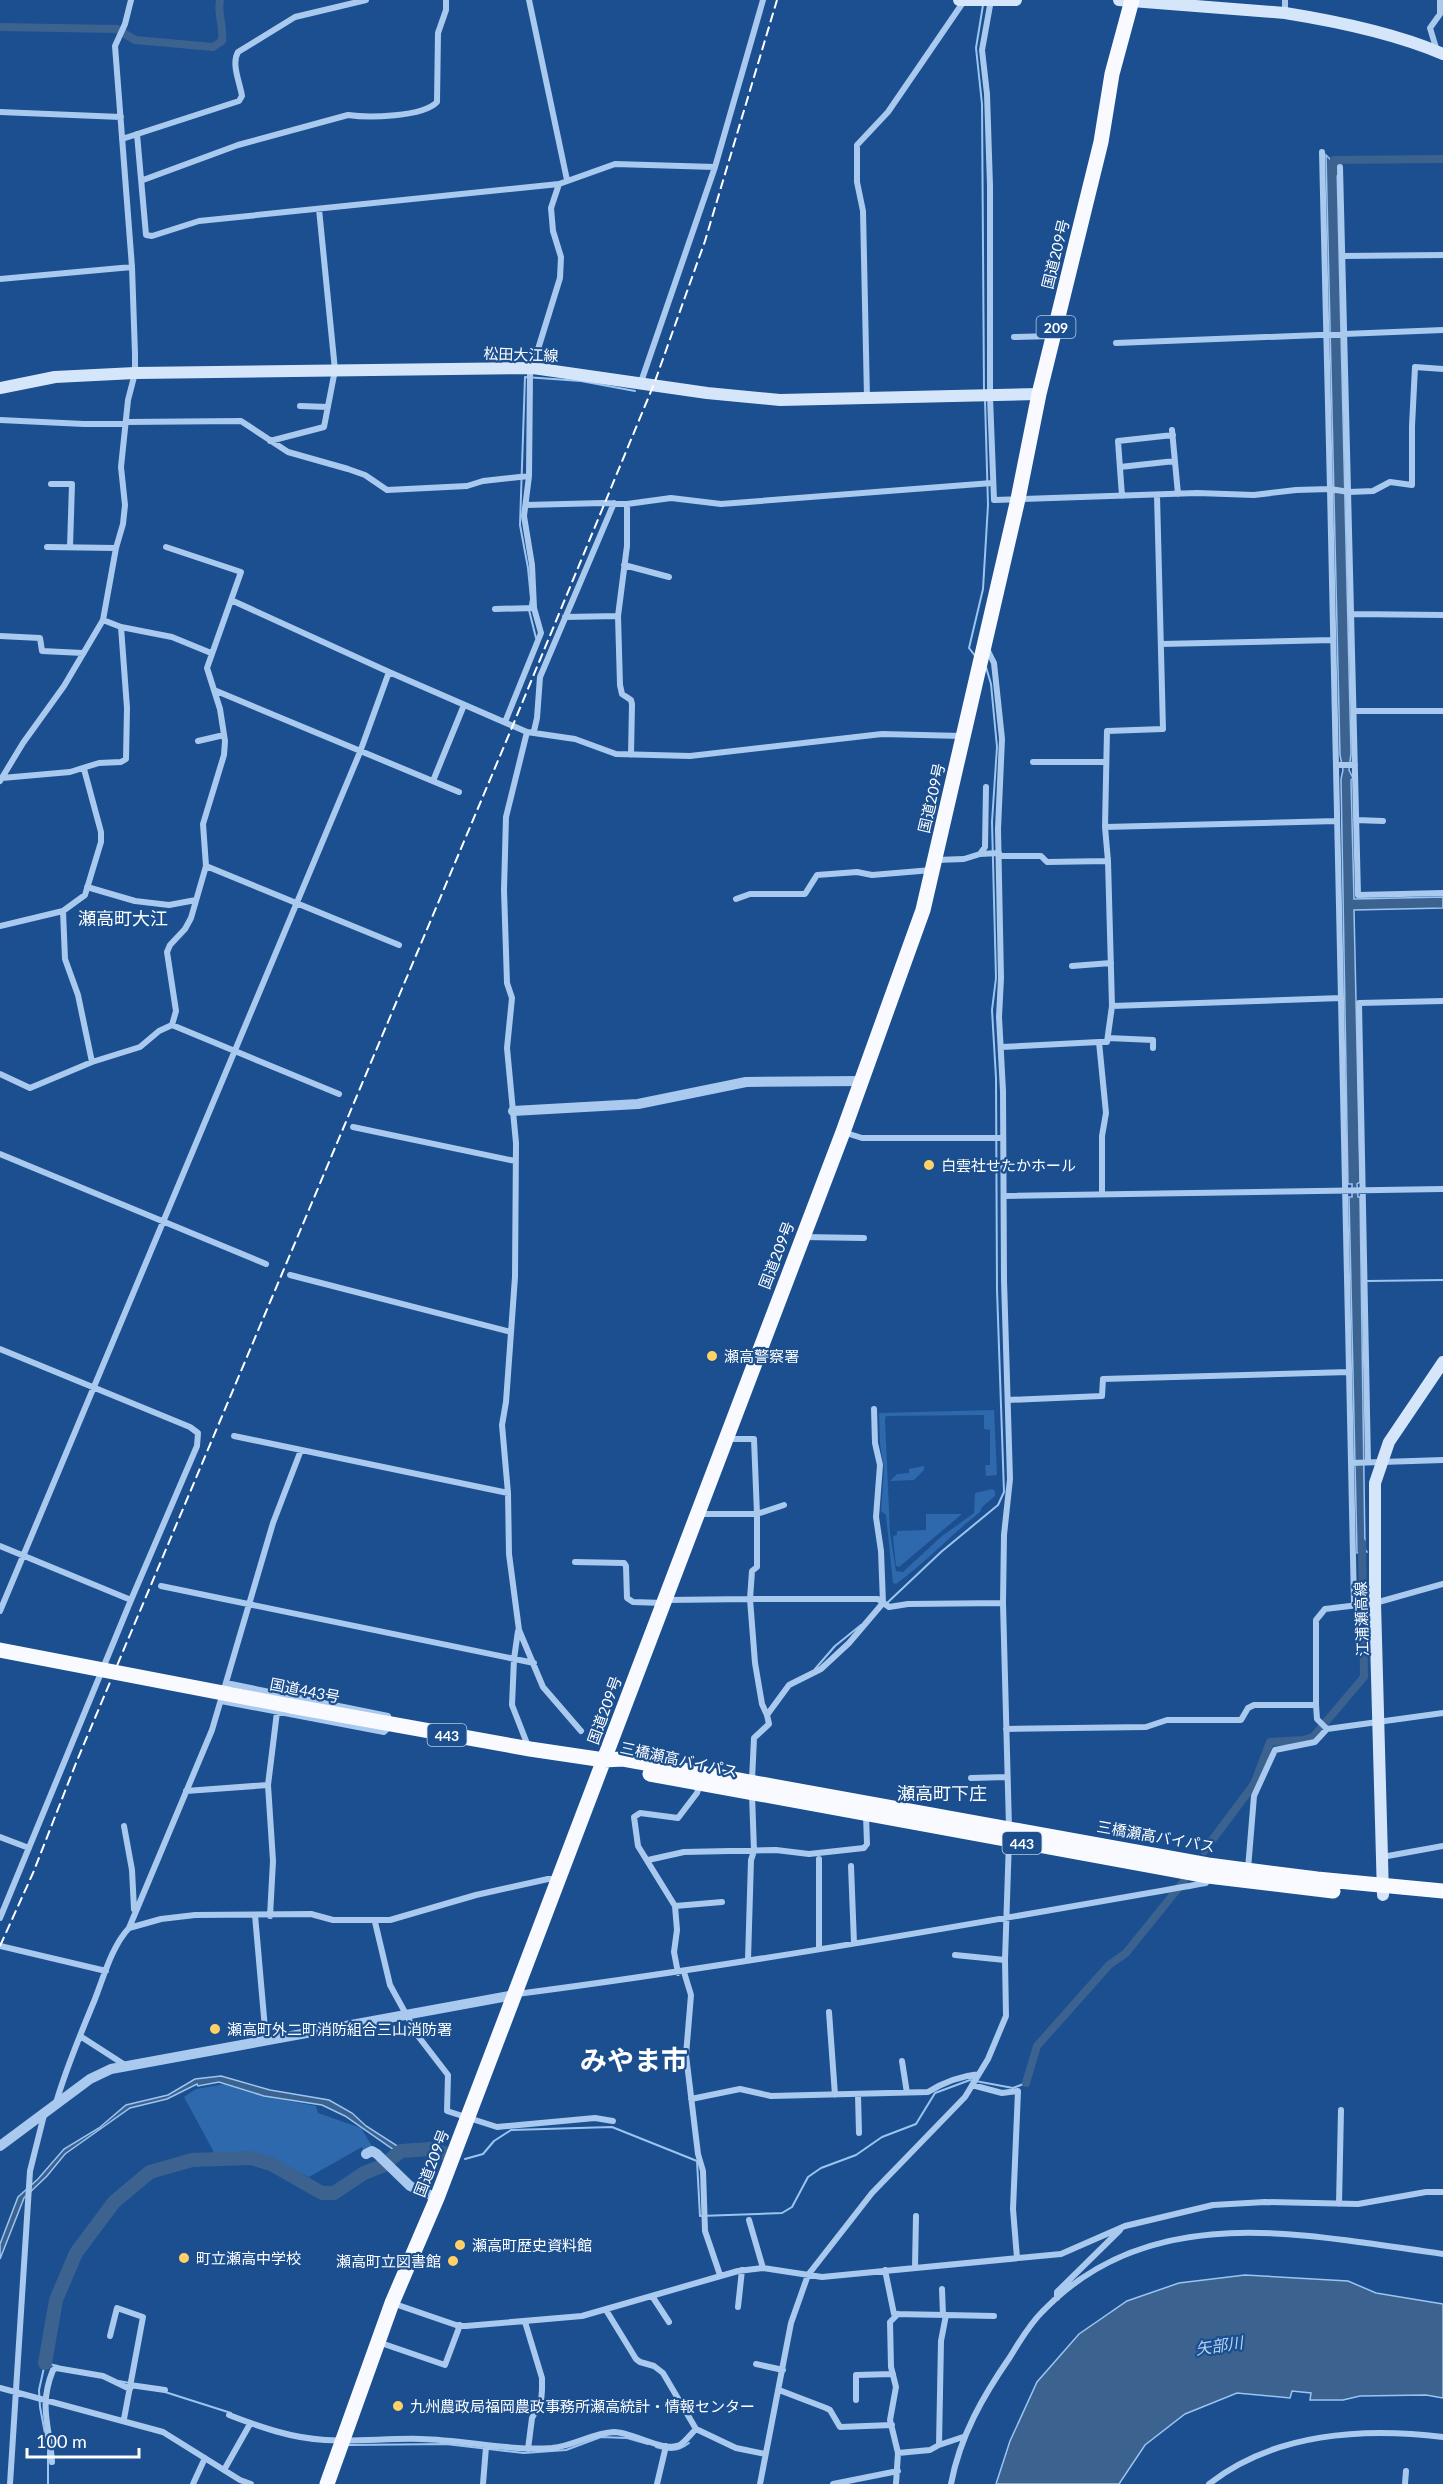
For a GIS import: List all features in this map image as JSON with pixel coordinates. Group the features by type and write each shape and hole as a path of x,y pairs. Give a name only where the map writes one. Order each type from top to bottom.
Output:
{"highway":[{"name":"国道209号","path":"327,2484 392,2303 437,2198 843,1132 923,910 1018,499 1039,394 1101,142 1127,0"},
{"name":"国道443号","path":"0,1650 284,1709 604,1760"},
{"name":"三橋瀬高バイパス","path":"604,1760 623,1759 866,1814 1009,1834 1209,1876 1246,1876"},
{"name":"三橋瀬高バイパス","path":"604,1760 618,1767 700,1784 752,1788 1246,1876 1443,1899"},
{"name":"三橋瀬高バイパス","path":"1383,1891 1443,1891"}],"main road":[{"path":"962,1 1016,0"},
{"path":"1127,0 1285,6 1440,53"},
{"name":"松田大江線","path":"0,388 54,377 135,373 533,368 757,399 867,399 1039,394"},
{"name":"江浦瀬高線","path":"1383,1891 1375,1603 1375,1483 1371,1462 1389,1442 1443,1362"}],"street":[{"path":"1,780 23,743 64,686 103,620 116,548 123,524 125,505 121,467 128,400 135,373 132,267 116,46 131,0"},
{"path":"122,139 239,101 242,96 235,64 238,52 295,17 366,0"},
{"path":"143,180 238,145 327,120 348,115 361,117 409,113 433,106 437,102 438,33 446,10 446,0"},
{"path":"529,0 567,180"},
{"path":"641,382 715,166 763,0"},
{"path":"1440,0 1440,14 1430,28 1440,53"},
{"path":"867,399 863,211 857,182 857,145 888,112 962,1"},
{"path":"987,1 982,50 987,94 990,186 988,484 994,500 1178,494 1254,495 1330,489 1349,492 1372,490 1390,482 1412,484 1415,367 1443,369"},
{"path":"0,112 121,117"},
{"path":"137,134 147,235 152,236 199,221 559,184 615,164 715,166"},
{"path":"1322,152 1333,640 1346,765 1356,820 1358,895 1443,893"},
{"path":"1340,167 1354,711 1337,821 1348,1191 1354,1604"},
{"path":"505,722 541,633 534,608 532,565 524,526 529,476 530,375 560,278 561,257 553,231 551,208 559,184"},
{"path":"270,441 324,427 335,369 319,209"},
{"path":"1343,256 1443,255"},
{"path":"0,279 132,267"},
{"path":"1116,343 1443,330"},
{"path":"1014,337 1053,336"},
{"path":"300,406 328,407"},
{"path":"0,420 84,424 241,422 288,452 365,475 387,490 467,486 483,481 529,476"},
{"path":"1122,496 1118,441 1172,433 1178,494"},
{"path":"1120,467 1175,461"},
{"path":"51,484 72,484 70,547"},
{"path":"526,505 627,504 671,498 703,503 745,503 988,484"},
{"path":"1001,1047 1107,1042 1112,1006 1105,827 1107,731 1163,729 1157,495"},
{"path":"581,1731 543,1687 519,1630 509,1554 508,1492 502,1425 506,1402 515,1276 515,1161 507,1048 512,998 507,983 504,890 506,817 537,718 540,677 614,503"},
{"path":"627,504 627,546 618,616 620,685 622,694 632,704 631,755"},
{"path":"47,547 116,548"},
{"path":"166,547 241,572 207,668 220,709 224,755 203,824 206,866 191,918 167,952 176,1011 172,1025"},
{"path":"624,565 669,577"},
{"path":"231,600 505,722 531,732 575,739 610,753 690,756 882,734 963,736"},
{"path":"495,609 534,608"},
{"path":"1352,614 1443,615"},
{"path":"565,617 618,616"},
{"path":"103,620 121,627 172,637 211,653"},
{"path":"1,780 84,770 99,763 121,762 126,759 127,708 121,627"},
{"path":"0,636 40,638 42,651 82,653"},
{"path":"1161,644 1333,640"},
{"path":"760,2484 798,2301 808,2275 859,2207 949,2115 972,2085 1006,2016 1005,1960 1009,1834 1003,1602 1004,1535 1011,1479 999,1017 1001,978 1000,712 994,663 990,651 983,649"},
{"path":"0,1611 360,752 389,672"},
{"path":"214,690 459,792"},
{"path":"433,781 464,705"},
{"path":"1354,711 1443,711"},
{"path":"198,741 224,735"},
{"path":"1033,762 1106,762"},
{"path":"0,926 43,918 63,911 84,895 101,832 84,770"},
{"path":"980,854 985,847 986,787"},
{"path":"1356,820 1383,821"},
{"path":"1105,827 1337,821"},
{"path":"736,899 750,894 806,894 817,875 857,872 872,876 980,854 1041,856 1047,862 1108,861"},
{"path":"206,866 399,945"},
{"path":"87,887 135,901 158,904 169,905 196,900"},
{"path":"63,911 65,960 78,995 92,1062"},
{"path":"1072,966 1111,963"},
{"path":"1112,1006 1341,999"},
{"path":"1371,1462 1362,1190 1359,1003 1443,1001"},
{"path":"0,1074 30,1088 92,1062 140,1047 159,1031 172,1025 339,1094"},
{"path":"1108,1038 1153,1040 1153,1048"},
{"path":"1099,1042 1106,1113 1102,1136 1102,1194"},
{"path":"513,1111 661,1101 710,1088 746,1082 861,1081"},
{"path":"353,1127 515,1161"},
{"path":"843,1132 862,1138 1003,1138"},
{"path":"0,1154 267,1264"},
{"path":"1004,1196 1443,1189"},
{"path":"802,1237 864,1238"},
{"path":"290,1275 512,1332"},
{"path":"0,1349 190,1427 198,1433 197,1446 0,1918"},
{"path":"1008,1400 1102,1396 1103,1379 1349,1372"},
{"path":"767,1715 789,1685 821,1669 849,1643 883,1603 881,1551 876,1517 880,1465 875,1443 874,1409"},
{"path":"234,1436 508,1492"},
{"path":"726,1438 754,1439 757,1567 752,1571 750,1599 755,1663 762,1704 769,1724 754,1738 752,1788 754,1851 750,1860 748,1960"},
{"path":"56,2104 106,1971 122,1936 129,1928 212,1730 273,1523 301,1450"},
{"path":"1353,1463 1443,1460"},
{"path":"698,1514 757,1514 784,1505"},
{"path":"0,1546 131,1600"},
{"path":"575,1562 624,1563 627,1598 633,1602 878,1599 890,1607 1003,1602"},
{"path":"1324,1727 1317,1719 1316,1706 1316,1620 1325,1609 1375,1603 1443,1584"},
{"path":"161,1586 534,1664"},
{"path":"519,1630 514,1659 512,1705 530,1749"},
{"path":"226,1683 388,1716 391,1725"},
{"path":"221,1701 284,1709 268,1785 273,1861 270,1916"},
{"path":"1006,1729 1146,1727 1167,1720 1241,1720 1248,1707 1254,1705 1316,1706"},
{"path":"1324,1727 1380,1723 1443,1713"},
{"path":"1246,1876 1254,1796 1275,1750 1315,1742 1324,1727"},
{"path":"971,1778 1007,1777"},
{"path":"700,1784 697,1793 678,1818 640,1813 634,1817 638,1846 675,1906 677,1930 674,1952 691,1995 686,2055 698,2154 703,2171 705,2231 720,2275"},
{"path":"186,1791 268,1785"},
{"path":"648,1860 684,1852 754,1851 809,1854 864,1848 867,1844 866,1814"},
{"path":"124,1827 132,1870 135,1913"},
{"path":"0,1837 29,1848"},
{"path":"1382,1857 1443,1846"},
{"path":"819,1859 819,1949"},
{"path":"851,1866 854,1943"},
{"path":"2,2144 90,2079 125,2065 513,1995 681,1972 1008,1918 1206,1883 1209,1876"},
{"path":"129,1928 179,1916 311,1914 333,1920 375,1922 390,1920 476,1894 558,1879"},
{"path":"675,1906 722,1902"},
{"path":"255,1915 266,2040"},
{"path":"375,1922 390,1985 418,2036 448,2075 447,2111 496,2127 595,2118 613,2121"},
{"path":"0,1946 106,1971"},
{"path":"956,1955 1005,1960"},
{"path":"830,2012 835,2095"},
{"path":"80,2036 125,2065"},
{"path":"902,2061 907,2093"},
{"path":"691,2099 740,2089 771,2096 928,2092 938,2085 965,2075 979,2074"},
{"path":"972,2085 1002,2092 1018,2091 1013,2209 1017,2258"},
{"path":"858,2095 859,2133"},
{"path":"1339,2204 1341,2110"},
{"path":"10,2484 30,2171 44,2114"},
{"path":"366,2154 372,2151 377,2154 410,2186 437,2198"},
{"path":"392,2303 460,2325 582,2316 742,2270 763,2268 822,2277 1017,2258 1071,2251 1125,2226 1213,2205 1265,2202 1358,2204 1426,2192 1443,2192"},
{"path":"915,2267 916,2217"},
{"path":"749,2220 763,2268"},
{"path":"1057,2298 1057,2292 1125,2226"},
{"path":"951,2484 963,2437 994,2380 1028,2329 1057,2298 1105,2264 1158,2242 1190,2235 1226,2232 1305,2235 1443,2254"},
{"path":"738,2307 742,2270"},
{"path":"885,2270 894,2314 994,2316"},
{"path":"939,2445 941,2341 945,2329 942,2289"},
{"path":"652,2296 669,2322"},
{"path":"110,2336 117,2308 143,2317 124,2419"},
{"path":"606,2310 636,2359 654,2366 663,2373 696,2428 736,2448 765,2454"},
{"path":"896,2484 898,2453 890,2420 896,2387 890,2322 898,2314"},
{"path":"525,2322 542,2378 541,2402 532,2418 528,2449"},
{"path":"378,2342 445,2365 460,2325"},
{"path":"756,2364 783,2370"},
{"path":"52,2462 50,2436 46,2424 45,2398 48,2381 56,2368 103,2376 130,2387 165,2390"},
{"path":"856,2400 856,2375 893,2374"},
{"path":"0,2388 124,2419 163,2432 240,2480 251,2484"},
{"path":"779,2390 830,2410 840,2427 892,2425"},
{"path":"229,2415 250,2424 289,2435 343,2440 420,2439 486,2447 528,2449 565,2446 600,2434 614,2432 625,2433 666,2446 682,2444 696,2428"},
{"path":"224,2470 250,2424"},
{"path":"1209,2484 1246,2459 1276,2447 1313,2439 1379,2433 1443,2436"},
{"path":"898,2453 930,2450 963,2437"},
{"path":"657,2484 666,2446"},
{"path":"483,2484 486,2447"},
{"path":"193,2484 205,2458"},
{"path":"833,2484 898,2471"},
{"path":"1405,2484 1406,2471"}],"shaded area":[{"path":"994,1410 997,1475 986,1476 985,1465 990,1465 990,1430 984,1429 984,1415 886,1416 890,1533 896,1571 903,1572 942,1536 974,1513 975,1493 992,1489 995,1491 995,1496 982,1507 980,1512 907,1576 896,1584 893,1583 886,1515 881,1511 884,1468 880,1444 879,1413"},
{"path":"924,1466 924,1470 914,1480 890,1481 897,1474 909,1473 909,1469"},
{"path":"926,1514 962,1514 899,1567 896,1566 893,1536 897,1535 897,1531 926,1530"},
{"path":"225,2084 272,2098 316,2106 318,2113 361,2128 372,2146 364,2151 362,2147 309,2177 278,2162 249,2154 216,2156 184,2097 196,2089"}],"water":[{"path":"1326,155 1337,166 1351,753 1349,770 1353,778 1351,780 1354,899 1443,897 1443,908 1354,910 1360,1182 1357,1184 1358,1197 1360,1197 1365,1549 1367,1552 1357,1553 1349,1197 1352,1197 1352,1184 1348,1184 1341,779 1343,770 1340,755"},
{"path":"221,2076 270,2090 329,2100 352,2113 366,2126 399,2147 397,2152 345,2116 322,2105 264,2096 219,2082 198,2086 197,2084 167,2099 130,2108 65,2154 47,2176 24,2198 0,2259 0,2244 18,2197 38,2179 64,2149 99,2128 126,2105 168,2095 195,2079"},
{"name":"矢部川","path":"1245,2275 1348,2281 1376,2293 1443,2304 1443,2398 1426,2395 1360,2396 1343,2400 1310,2400 1311,2393 1292,2391 1290,2398 1237,2393 1185,2414 1145,2445 1119,2484 996,2484 1010,2441 1037,2382 1079,2334 1127,2301 1179,2283"}],"waterway":[{"path":"0,27 117,29 135,40 213,47 222,41 220,0"},
{"path":"983,5 976,48 982,104 984,391"},
{"path":"1334,172 1334,160 1443,159"},
{"path":"536,638 529,610 531,599 528,568 520,525 525,377 581,381 635,391"},
{"path":"976,657 969,648 983,589 988,505 985,400"},
{"path":"886,1604 941,1552 998,1505 1004,1492 997,1290 996,1078 992,1010 996,978 992,822 997,747 991,684 986,667"},
{"path":"1367,1281 1443,1280"},
{"path":"1204,1851 1254,1784 1270,1742 1303,1740 1313,1737 1364,1677 1362,1543"},
{"path":"815,1669 835,1646 861,1625"},
{"path":"1026,2083 1037,2046 1109,1965 1126,1953 1184,1881"},
{"path":"465,2159 483,2154 494,2141 511,2130 612,2127 697,2161 700,2216 782,2213 792,2207 808,2177 821,2168 856,2155 882,2137 916,2124 935,2093 970,2080 1013,2088 1026,2083"},
{"path":"45,2363 56,2300 76,2253 114,2202 150,2172 192,2160 251,2158 271,2164 322,2193 334,2193 364,2173 382,2166 401,2151 430,2149 444,2153"},
{"path":"48,2484 48,2449 39,2390 45,2363 58,2366"},
{"path":"119,2381 130,2383"},
{"path":"165,2392 231,2413"},
{"path":"349,2445 446,2444 524,2453 566,2450 601,2437 627,2438 648,2444"},
{"path":"656,2447 673,2450 689,2443"}],"railway":[{"path":"0,1946 33,1873 76,1763 654,384 705,241 777,0"}],"place":[{"name":"白雲社せたかホール","path":"929,1165"},
{"name":"瀬高警察署","path":"712,1356"},
{"name":"瀬高町外二町消防組合三山消防署","path":"215,2029"},
{"name":"瀬高町歴史資料館","path":"460,2245"},
{"name":"町立瀬高中学校","path":"184,2258"},
{"name":"瀬高町立図書館","path":"453,2261"},
{"name":"九州農政局福岡農政事務所瀬高統計・情報センター","path":"398,2406"}],"district":[{"name":"瀬高町大江","path":"123,918"},
{"name":"瀬高町下庄","path":"942,1793"},
{"name":"みやま市","path":"634,2059"}]}
